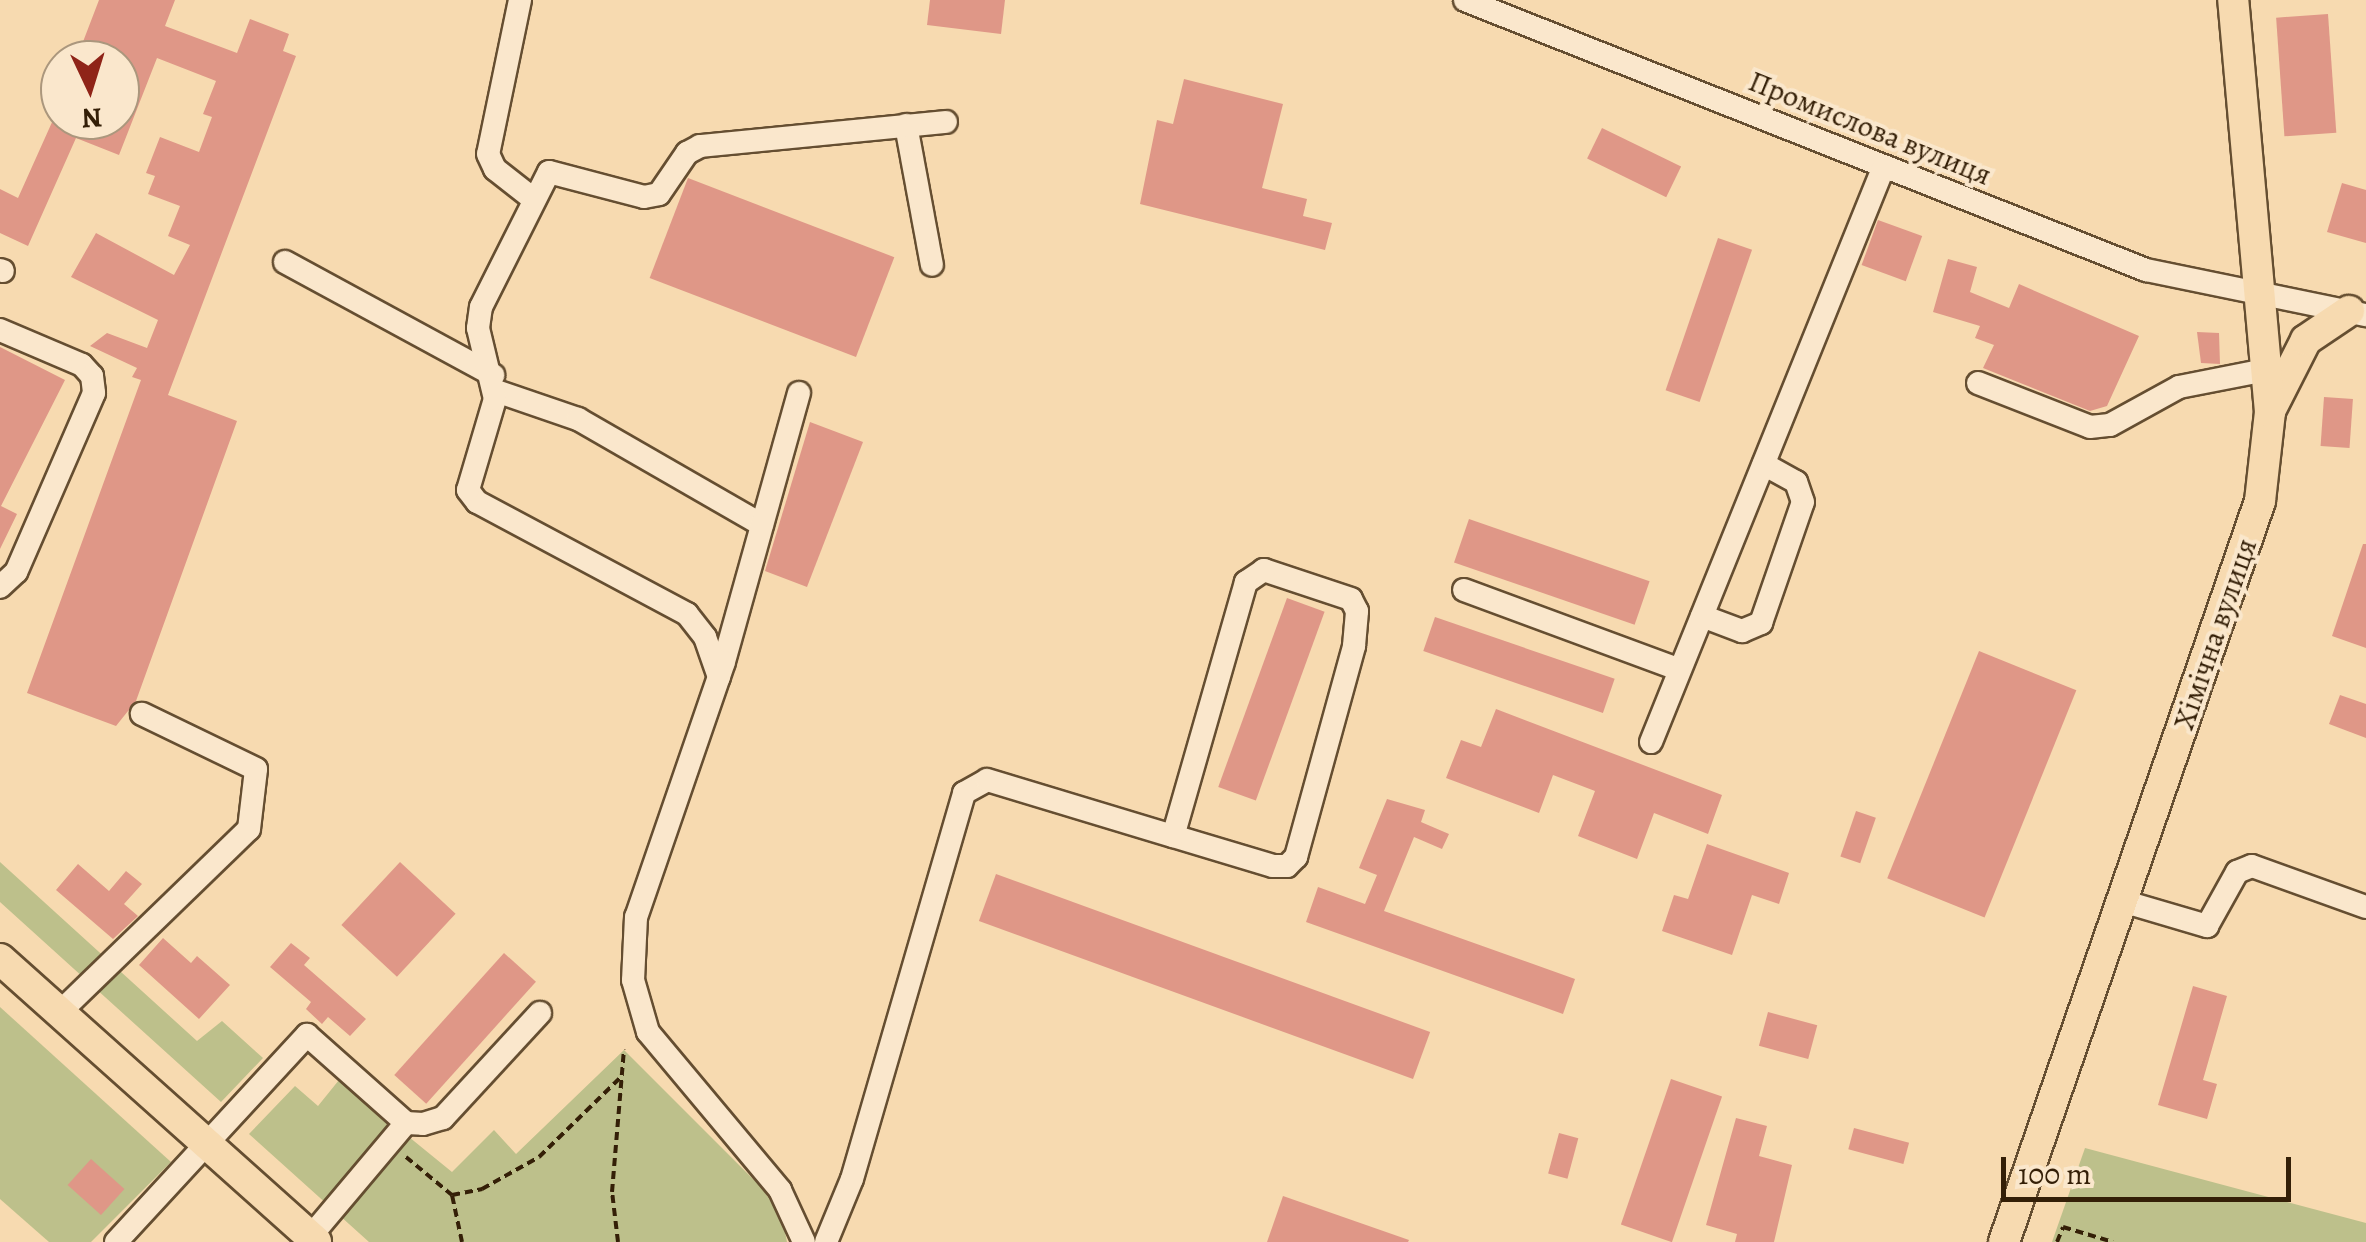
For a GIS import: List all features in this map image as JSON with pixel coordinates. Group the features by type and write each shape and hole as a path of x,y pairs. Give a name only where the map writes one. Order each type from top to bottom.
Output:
{"main road":[{"name":"Хімічна вулиця","path":"2004,1242 2260,501 2270,412 2233,0"},
{"path":"2270,412 2306,340 2358,313"},
{"path":"0,959 313,1239"}],"street":[{"path":"520,0 487,140 495,168 532,198"},
{"name":"Промислова вулиця","path":"1464,0 2146,270 2358,313"},
{"path":"719,677 704,637 687,614 477,502 468,490 494,383 478,328 482,307 532,198 549,172 644,198 659,194 687,153 700,146 946,122"},
{"path":"906,125 932,264"},
{"path":"1651,742 1884,166"},
{"path":"285,262 494,383 578,419 762,526"},
{"path":"0,330 82,365 92,376 94,393 16,572 0,587"},
{"path":"1978,384 2090,427 2110,426 2179,388 2266,370"},
{"path":"798,394 719,677 636,916 633,980 648,1032 780,1190 804,1242"},
{"path":"1702,616 1742,632 1761,623 1804,502 1796,482 1764,464"},
{"path":"826,1242 852,1179 964,792 987,780 1272,866 1288,866 1296,857 1354,646 1357,611 1351,599 1264,570 1246,582 1174,836"},
{"path":"1464,590 1680,670"},
{"path":"59,1013 249,829 256,768 142,714"},
{"path":"2122,900 2207,926 2237,872 2252,866 2366,907"},
{"path":"313,1239 406,1123 443,1118 540,1013"},
{"path":"116,1242 208,1148 307,1034 406,1123"}],"path":[{"path":"618,1242 612,1192 624,1050"},
{"path":"452,1195 482,1188 539,1156 623,1075"},
{"path":"389,1144 452,1195 462,1242"},
{"path":"2057,1242 2062,1227 2112,1242"}],"green space":[{"path":"0,862 197,1041 222,1021 263,1058 221,1102 0,902"},
{"path":"0,1007 171,1162 91,1242 49,1242 0,1199"},
{"path":"624,1050 761,1187 782,1217 787,1242 369,1242 249,1134 295,1086 318,1106 339,1080 452,1172 494,1130 516,1154"},
{"path":"2085,1148 2366,1223 2366,1242 2052,1242"}],"building":[{"path":"99,0 175,0 165,26 237,53 250,19 289,34 283,51 296,56 168,395 237,421 136,701 116,726 27,693 141,380 132,377 137,368 90,346 107,333 147,348 158,320 71,277 96,233 174,275 190,245 168,236 180,206 148,194 155,176 146,173 160,137 199,152 212,117 203,114 216,81 157,58 140,101 140,40 84,40"},
{"path":"930,0 1005,0 1001,34 927,25"},
{"path":"2328,14 2336,133 2284,136 2276,18"},
{"path":"1184,79 1283,104 1262,188 1307,199 1303,216 1332,223 1325,250 1140,204 1157,120 1173,124"},
{"path":"1602,128 1681,167 1666,197 1587,159"},
{"path":"44,140 75,140 28,246 0,233 0,189 18,198"},
{"path":"81,140 125,140 119,155"},
{"path":"688,178 894,257 856,357 650,278"},
{"path":"2342,183 2366,190 2366,243 2327,232"},
{"path":"1878,220 1922,236 1906,281 1862,265"},
{"path":"1718,238 1752,250 1700,402 1666,390"},
{"path":"1948,259 1977,267 1970,292 2009,308 2019,284 2139,336 2107,406 2090,411 1983,368 1994,345 1975,338 1980,326 1933,312"},
{"path":"2197,332 2219,333 2220,364 2201,363"},
{"path":"0,347 65,380 1,506 17,514 0,549"},
{"path":"2324,397 2353,399 2350,448 2321,446"},
{"path":"810,422 863,442 807,587 765,571"},
{"path":"1469,519 1650,581 1635,625 1454,562"},
{"path":"2366,544 2366,648 2332,636"},
{"path":"1287,598 1325,612 1256,801 1218,787"},
{"path":"1435,617 1615,679 1603,713 1423,651"},
{"path":"1979,651 2076,690 1985,917 1887,878"},
{"path":"2340,695 2366,704 2366,738 2329,724"},
{"path":"1496,709 1722,795 1708,834 1654,813 1637,859 1578,836 1595,791 1553,775 1539,813 1446,778 1461,740 1481,747"},
{"path":"1387,799 1425,810 1421,822 1449,834 1442,849 1414,837 1384,911 1575,979 1563,1014 1306,922 1318,887 1365,904 1377,875 1359,868"},
{"path":"1856,811 1876,818 1860,863 1840,856"},
{"path":"1707,844 1789,873 1779,904 1752,895 1732,955 1662,931 1674,895 1688,899"},
{"path":"400,862 456,914 397,977 341,925"},
{"path":"78,864 109,891 126,871 142,884 124,904 138,916 113,939 56,890"},
{"path":"996,874 1430,1032 1413,1079 979,921"},
{"path":"163,938 191,963 197,956 230,985 199,1019 139,965"},
{"path":"291,943 310,958 304,965 366,1019 350,1036 328,1017 322,1024 306,1009 311,1002 270,967"},
{"path":"504,953 536,982 426,1104 394,1075"},
{"path":"2193,986 2227,996 2203,1080 2217,1084 2207,1119 2158,1105"},
{"path":"1768,1012 1817,1025 1808,1059 1759,1046"},
{"path":"1671,1079 1722,1097 1672,1242 1621,1225"},
{"path":"1736,1118 1767,1126 1759,1156 1792,1165 1774,1242 1735,1242 1737,1234 1706,1225"},
{"path":"1854,1128 1909,1143 1903,1164 1848,1149"},
{"path":"1559,1133 1578,1138 1567,1179 1548,1174"},
{"path":"91,1159 124,1189 101,1215 68,1185"},
{"path":"1283,1196 1409,1240 1267,1242"}]}
